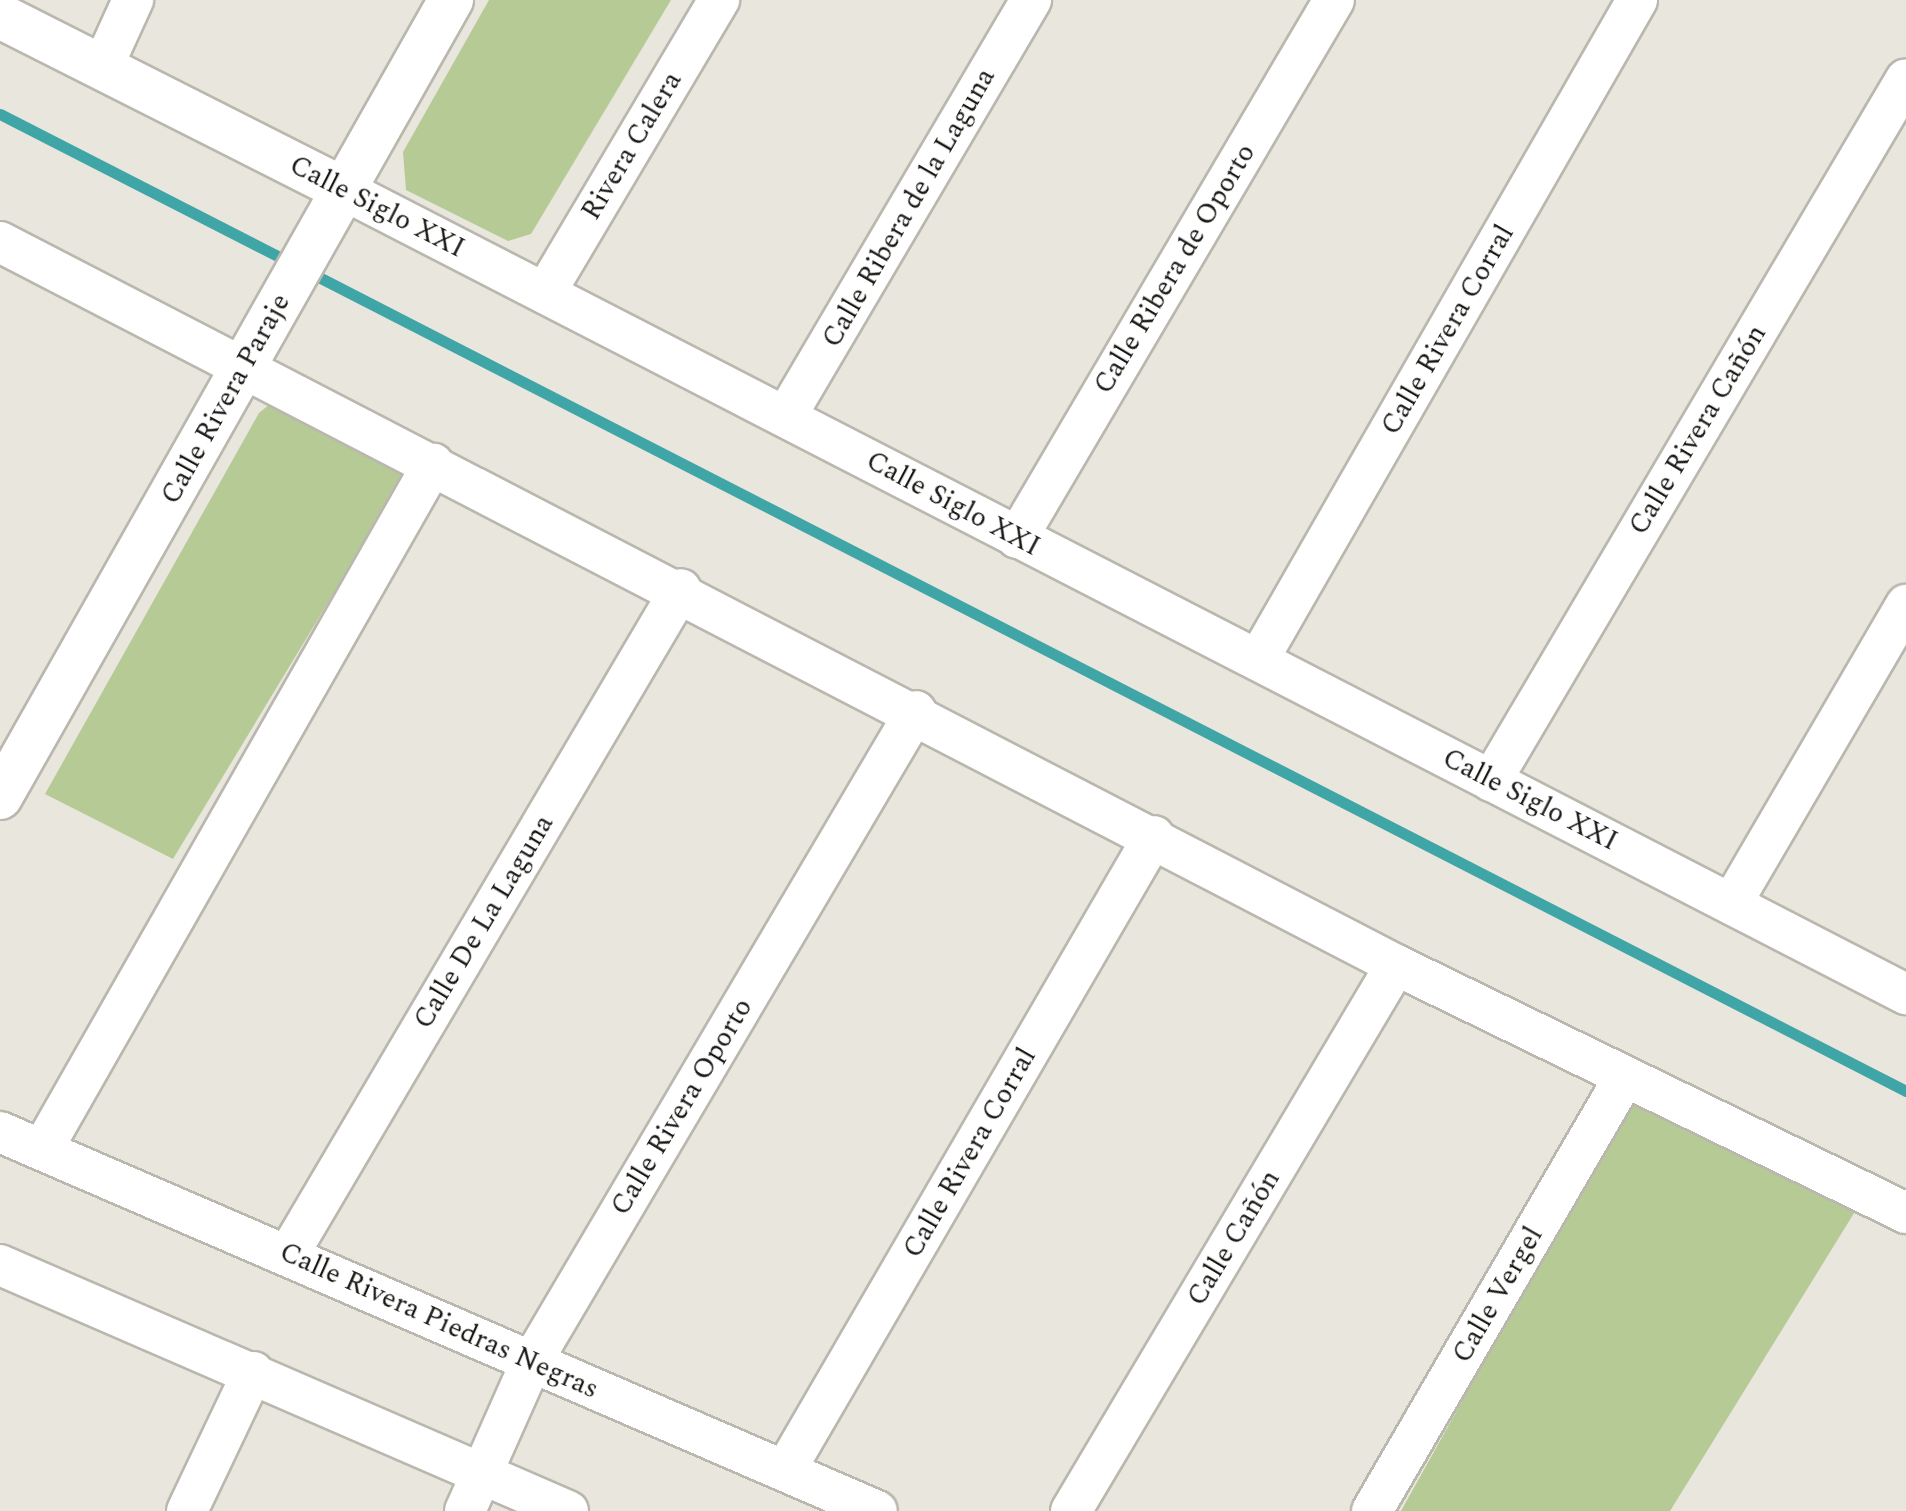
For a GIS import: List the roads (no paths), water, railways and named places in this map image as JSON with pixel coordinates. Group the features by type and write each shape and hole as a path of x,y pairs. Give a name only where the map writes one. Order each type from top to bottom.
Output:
{"street":[{"path":"102,68 133,0"},
{"name":"Calle Rivera Paraje","path":"0,797 451,0"},
{"name":"Rivera Calera","path":"545,293 719,0"},
{"name":"Calle Ribera de la Laguna","path":"786,416 1031,0"},
{"name":"Calle Ribera de Oporto","path":"1017,538 1334,0"},
{"name":"Calle Rivera Corral","path":"1258,660 1637,0"},
{"name":"Calle Siglo XXI","path":"0,16 786,416 1491,781 1733,901 1906,994"},
{"name":"Calle Rivera Cañón","path":"1491,781 1906,79"},
{"path":"0,242 681,589 1396,965 1623,1080 1906,1213"},
{"path":"42,1150 433,464"},
{"name":"Calle De La Laguna","path":"288,1255 681,589"},
{"path":"1733,901 1906,605"},
{"name":"Calle Rivera Oporto","path":"465,1511 531,1363 916,711"},
{"name":"Calle Rivera Corral","path":"786,1469 1154,836"},
{"name":"Calle Cañón","path":"1071,1511 1396,965"},
{"name":"Calle Vergel","path":"1372,1511 1623,1080"},
{"name":"Calle Rivera Piedras Negras","path":"0,1132 531,1363 786,1469 877,1511"},
{"path":"0,1265 568,1511"},
{"path":"187,1511 253,1372"}],"waterway":[{"path":"0,114 291,263"},
{"path":"307,271 1906,1091"}]}
